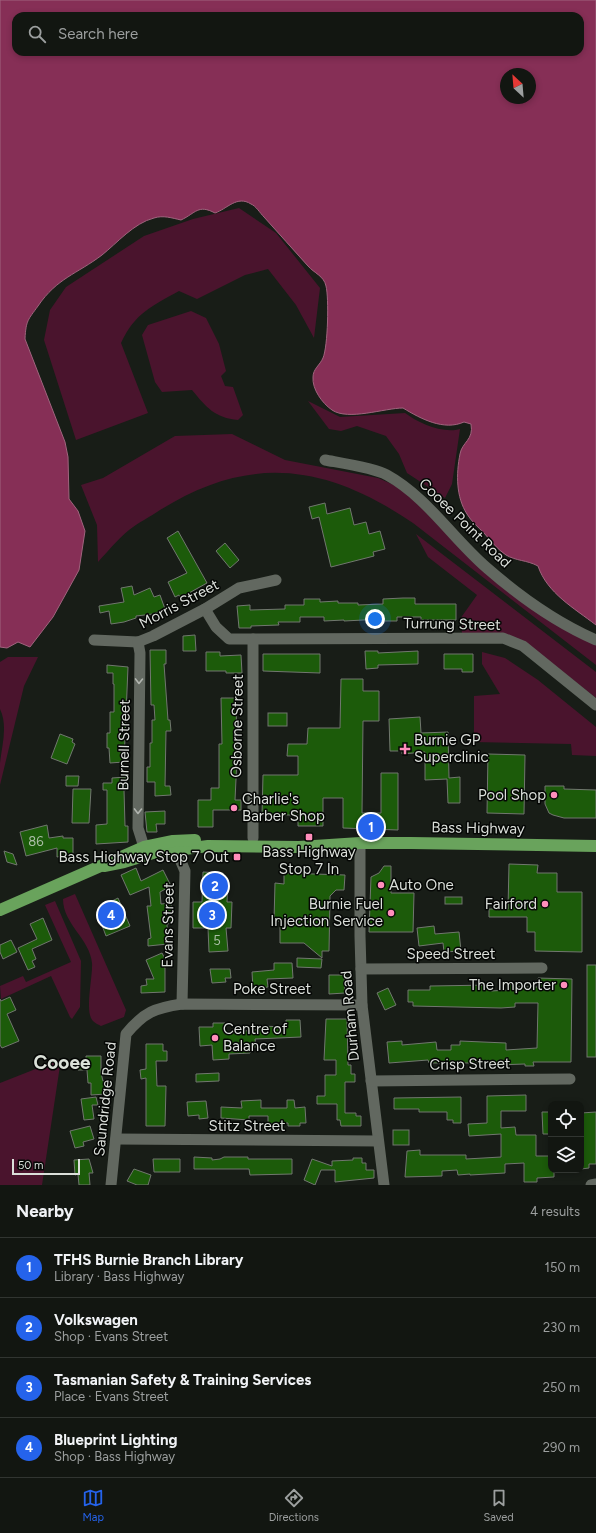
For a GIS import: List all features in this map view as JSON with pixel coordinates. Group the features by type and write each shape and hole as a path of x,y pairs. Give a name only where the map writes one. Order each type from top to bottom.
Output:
{"highway":[{"name":"Bass Highway","path":"0,910 104,866 122,856 144,847 173,841 253,838 317,839 360,843"},
{"name":"Bass Highway","path":"104,866 124,862 153,853 208,846 299,847 360,843 596,846"}],"street":[{"name":"Cooee Point Road","path":"325,460 386,474 408,488 487,568 536,605 576,631 596,640"},
{"name":"Morris Street","path":"94,640 138,642 153,636 205,609 239,588 276,580"},
{"name":"Turrung Street","path":"205,609 216,627 229,639 503,638 523,646 596,704"},
{"name":"Osborne Street","path":"253,639 253,838"},
{"name":"Burnell Street","path":"138,642 140,653 138,828 144,847"},
{"name":"Durham Road","path":"360,843 362,1005 384,1185"},
{"name":"Evans Street","path":"176,850 185,871 182,1004"},
{"name":"Speed Street","path":"361,969 542,968"},
{"name":"Poke Street","path":"182,1004 362,1005"},
{"name":"Saundridge Road","path":"111,1185 126,1034 138,1019 161,1007 182,1004"},
{"name":"Crisp Street","path":"371,1081 570,1079"},
{"name":"Stitz Street","path":"116,1139 378,1141"},
{"path":"591,1185 596,1184"}],"shaded area":[{"path":"0,0 596,0 596,625 570,606 555,592 542,576 538,566 518,560 503,553 467,514 463,507 459,493 458,469 461,450 471,434 471,424 464,422 449,425 441,424 425,420 403,408 357,414 339,413 332,410 321,400 314,386 313,377 314,372 325,352 328,311 325,283 321,277 302,260 253,205 241,201 215,213 209,210 201,209 181,220 161,217 154,218 140,224 102,255 52,289 30,318 26,328 25,339 65,442 68,457 69,499 78,511 85,531 79,570 53,617 30,647 18,642 7,648 0,647"},
{"path":"239,208 276,233 320,288 314,338 296,305 268,269 245,275 197,299 179,291 152,306 138,317 126,333 121,343 148,413 76,440 44,340 50,310 66,287 144,236 193,219"},
{"path":"191,311 206,318 219,344 226,371 221,376 225,386 233,387 243,415 238,420 223,417 212,411 192,390 162,392 155,382 142,335 148,325"},
{"path":"308,401 340,417 405,413 431,427 446,430 460,429 452,484 445,498 407,473 399,454 386,436 357,426 341,431 329,429"},
{"path":"232,434 285,460 378,478 403,489 470,557 596,645 596,665 413,523 381,503 350,488 319,478 288,473 257,474 226,480 193,492 133,527 117,541 98,562 97,525 81,485 103,478 175,436"},
{"path":"416,534 596,672 596,698 524,641 462,633 460,619 477,595 428,557"},
{"path":"482,652 505,658 538,680 596,727 596,756 572,755 571,744 474,742 474,696 500,694 482,664"},
{"path":"8,657 38,657 24,686 0,785 0,763 4,722 0,709 0,662"},
{"path":"75,894 126,1010 124,1017 101,1026 93,1021 89,1010 92,969 90,954 87,946 67,916 64,908 63,899"},
{"path":"55,901 81,961 80,1007 72,1019 51,976 1,999 0,986 23,976 26,982 71,962 45,905"},
{"path":"61,1059 42,1185 0,1185 0,1083"}],"building":[{"path":"325,503 327,514 350,508 354,525 366,522 369,534 380,531 385,549 373,552 374,556 331,567 319,517 312,519 309,507"},
{"path":"178,531 207,583 180,598 179,595 175,597 168,582 187,573 167,538"},
{"path":"225,543 239,560 230,568 216,551"},
{"path":"132,586 134,595 150,588 154,597 160,595 165,609 153,614 136,616 136,618 124,622 111,624 109,611 100,613 99,606 124,602 121,588"},
{"path":"415,598 415,604 456,604 456,620 421,620 421,617 397,617 397,621 383,621 383,619 324,621 324,617 300,617 300,622 278,622 279,625 239,628 237,606 250,605 250,610 285,609 285,605 304,605 304,599 320,599 320,602 338,601 338,603 358,603 358,605 383,604 383,599"},
{"path":"195,635 196,651 183,651 183,636"},
{"path":"150,650 166,650 166,664 164,664 168,720 170,720 171,731 166,731 165,786 170,786 171,795 155,796 155,782 147,782 147,767 150,767 150,743 152,743 152,720 155,720 154,705 151,705"},
{"path":"365,651 378,651 378,653 418,651 418,664 378,665 378,668 366,669"},
{"path":"206,652 220,652 220,656 241,655 242,673 206,671"},
{"path":"263,654 320,654 320,673 263,671"},
{"path":"444,654 473,654 473,672 462,672 462,669 444,669"},
{"path":"107,665 128,667 124,762 110,763 109,748 107,748 107,733 110,733 110,712 114,712 114,684 113,673 107,673"},
{"path":"341,679 363,679 363,691 379,691 379,721 363,721 362,813 381,813 381,773 398,773 398,830 343,828 343,798 323,798 323,826 298,826 298,815 262,815 263,775 298,775 298,756 287,756 288,744 307,744 308,728 340,728"},
{"path":"221,698 236,698 237,758 235,800 241,800 241,810 213,810 213,827 198,827 198,800 211,800 211,788 219,788 219,744 222,744"},
{"path":"268,713 287,713 287,726 268,726"},
{"path":"420,717 421,733 448,732 449,778 460,777 460,803 448,803 447,779 425,780 425,752 402,754 402,751 390,751 389,719"},
{"path":"60,734 73,739 72,742 75,744 67,764 51,758"},
{"path":"488,754 525,755 524,814 487,813"},
{"path":"66,776 79,776 78,786 66,786"},
{"path":"126,777 126,790 124,790 125,826 128,826 128,842 96,844 96,825 107,824 107,790 103,790 103,783 112,783 112,778"},
{"path":"545,786 564,786 564,789 596,790 596,818 564,818 549,813 545,804"},
{"path":"73,789 91,789 89,823 72,823"},
{"path":"165,811 165,824 156,824 157,832 147,832 145,812"},
{"path":"47,825 49,838 63,836 63,838 73,838 73,854 57,857 57,848 26,856 20,832"},
{"path":"4,851 13,854 17,865 7,862"},
{"name":"Fairford","path":"509,864 538,865 537,873 557,873 557,892 582,892 582,952 535,951 535,932 527,932 527,917 489,917 489,909 508,909"},
{"name":"Burnie Fuel Injection Service","path":"384,866 391,866 391,893 414,893 413,932 369,932 371,877 379,873"},
{"path":"136,868 141,881 163,870 171,886 160,892 161,904 171,903 173,923 167,924 168,944 148,946 148,939 151,938 147,906 151,906 149,887 130,895 121,875"},
{"path":"203,872 223,873 223,880 228,880 227,902 232,902 231,928 226,928 228,951 209,952 208,928 193,928 193,902 202,902"},
{"path":"284,873 345,875 344,890 336,890 330,896 329,951 322,951 322,958 304,943 280,943 280,921 274,921 275,883 284,884"},
{"path":"445,897 462,897 462,904 445,904"},
{"path":"118,898 130,926 106,936 97,912 104,905"},
{"path":"43,918 52,940 32,949 36,959 32,961 35,967 28,970 18,948 37,939 30,924"},
{"path":"434,926 435,934 459,932 461,951 444,952 443,943 419,946 417,928"},
{"path":"11,940 17,952 3,959 0,952 0,945"},
{"path":"162,953 165,959 162,961 165,968 165,992 141,993 141,986 147,985 146,979 154,979 146,960"},
{"path":"297,958 322,959 321,968 297,967"},
{"path":"274,963 292,963 293,978 267,979 268,987 253,989 252,972 274,970"},
{"path":"587,965 596,965 596,1057 587,1057"},
{"path":"210,969 230,969 231,978 225,978 226,982 212,983"},
{"path":"329,975 344,975 345,993 329,994"},
{"path":"538,978 572,979 571,1062 533,1062 534,1066 525,1066 525,1064 495,1065 495,1063 429,1063 428,1060 389,1063 387,1042 402,1041 402,1045 436,1042 437,1050 451,1050 451,1045 460,1045 460,1041 506,1043 506,1050 537,1048 538,1003 515,1003 515,1007 501,1008 413,1006 413,1002 408,1002 408,990 430,990 430,986 491,985 491,991 507,990 507,985 514,984 514,987 538,987"},
{"path":"388,988 396,1005 385,1010 377,993"},
{"path":"10,997 16,1010 7,1014 19,1041 2,1048 0,1045 0,999 1,1001"},
{"path":"326,1019 347,1019 348,1065 351,1065 351,1074 355,1074 355,1082 345,1082 345,1113 356,1113 356,1116 361,1116 361,1126 341,1126 340,1120 337,1120 337,1104 317,1104 317,1096 325,1096 325,1075 336,1075 336,1060 324,1060"},
{"path":"286,1020 300,1020 301,1037 255,1039 256,1047 250,1047 250,1053 229,1054 229,1059 213,1060 212,1045 200,1046 199,1027 213,1027 213,1023 225,1023 225,1032 230,1033 260,1029 260,1026 286,1027"},
{"path":"146,1044 163,1044 163,1051 167,1051 167,1061 156,1061 157,1086 166,1086 165,1126 146,1126 146,1078 141,1079 140,1070 146,1069"},
{"path":"86,1056 101,1056 101,1073 103,1081 105,1081 106,1094 91,1095 91,1083 88,1083 87,1070 78,1070 78,1063 86,1062"},
{"path":"219,1073 219,1081 196,1082 196,1074"},
{"path":"526,1095 526,1111 501,1111 501,1128 515,1127 516,1135 536,1135 536,1156 548,1156 548,1173 554,1173 554,1177 537,1178 537,1182 524,1182 524,1163 505,1164 505,1173 458,1175 457,1170 442,1171 442,1176 405,1177 407,1151 420,1150 420,1155 466,1155 466,1159 501,1157 501,1134 469,1136 468,1124 487,1123 487,1096"},
{"path":"96,1097 98,1105 92,1105 94,1119 84,1120 81,1099"},
{"path":"461,1097 461,1123 453,1123 453,1120 447,1120 447,1112 419,1112 419,1109 394,1109 394,1098"},
{"path":"261,1100 261,1108 287,1108 287,1100 294,1100 295,1108 305,1107 306,1123 300,1123 300,1126 288,1126 288,1123 268,1124 268,1116 249,1116 249,1120 221,1118 221,1107 242,1108 241,1101"},
{"path":"206,1101 208,1118 199,1119 199,1115 188,1116 187,1102"},
{"path":"542,1112 548,1112 548,1134 543,1134"},
{"path":"596,1112 596,1164 589,1164 589,1168 584,1169 584,1137 584,1113"},
{"path":"90,1126 94,1139 83,1142 84,1146 75,1148 70,1131"},
{"path":"393,1130 409,1130 409,1145 393,1145"},
{"path":"194,1157 212,1158 212,1160 224,1157 248,1157 248,1159 292,1159 292,1174 250,1175 249,1169 194,1169"},
{"path":"353,1158 362,1158 362,1163 366,1163 366,1170 374,1170 374,1178 335,1182 335,1170 321,1170 315,1185 304,1180 312,1159 332,1166 332,1161 353,1160"},
{"path":"89,1159 93,1173 89,1173 90,1185 79,1185 78,1174 75,1175 74,1160"},
{"path":"153,1159 180,1159 180,1172 154,1172"},
{"path":"134,1169 151,1175 148,1185 137,1185 127,1181"}],"place":[{"name":"Burnie GP Superclinic","path":"405,749"},
{"name":"Pool Shop","path":"554,795"},
{"name":"Charlie's Barber Shop","path":"234,808"},
{"name":"TFHS Burnie Branch Library","path":"371,827"},
{"name":"Bass Highway Stop 7 In","path":"309,837"},
{"name":"Bass Highway Stop 7 Out","path":"237,857"},
{"name":"Auto One","path":"381,885"},
{"name":"Volkswagen","path":"215,886"},
{"name":"Fairford","path":"545,904"},
{"name":"Burnie Fuel Injection Service","path":"391,913"},
{"name":"Blueprint Lighting","path":"111,915"},
{"name":"Tasmanian Safety & Training Services","path":"212,915"},
{"name":"The Importer","path":"564,985"},
{"name":"Centre of Balance","path":"215,1038"}],"district":[{"name":"Cooee","path":"62,1062"}]}
